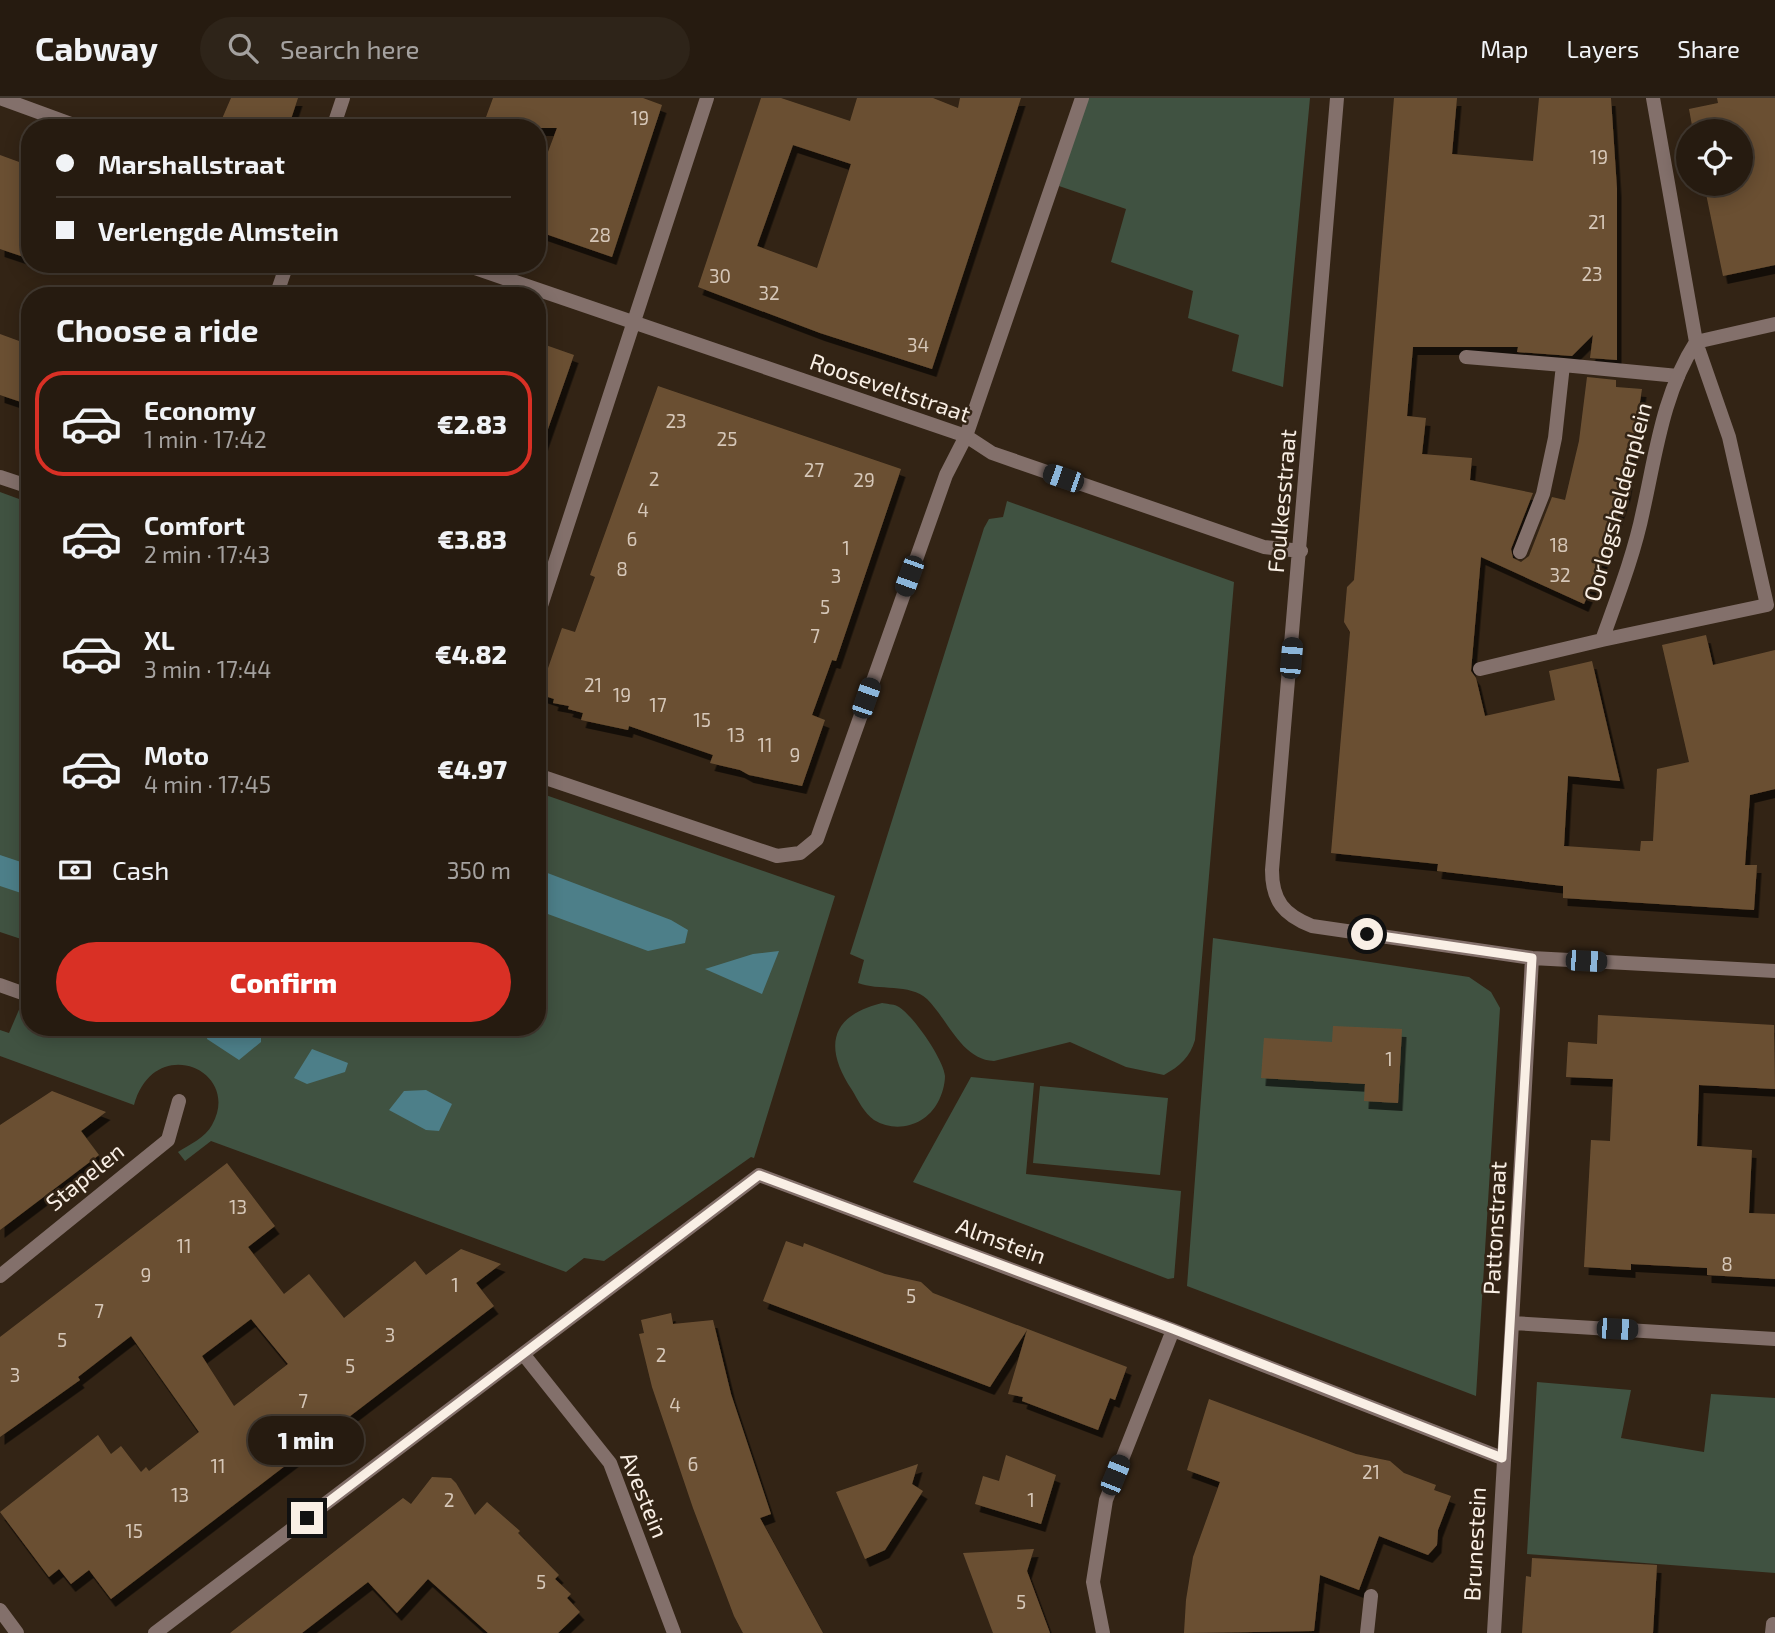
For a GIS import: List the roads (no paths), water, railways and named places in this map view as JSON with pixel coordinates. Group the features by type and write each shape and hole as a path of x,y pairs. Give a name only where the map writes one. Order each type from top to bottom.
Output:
{"street":[{"path":"0,98 57,119"},
{"path":"336,119 343,98"},
{"path":"546,591 707,98"},
{"path":"546,778 777,856 800,853 817,839 946,475 966,436 1082,98"},
{"name":"Foulkesstraat","path":"1337,98 1272,888 1279,906 1294,919 1312,926 1532,958"},
{"path":"1480,669 1767,605 1729,437 1696,342 1653,98"},
{"name":"Rooseveltstraat","path":"489,273 529,287"},
{"name":"Rooseveltstraat","path":"546,293 966,436 992,453 1264,547 1301,551"},
{"path":"1696,342 1775,324"},
{"name":"Oorlogsheldenplein","path":"1602,640 1643,514 1656,439 1683,363 1696,342"},
{"name":"Oorlogsheldenplein","path":"1466,357 1678,376"},
{"path":"1520,552 1542,494 1555,438 1563,365"},
{"path":"0,477 21,484"},
{"path":"1532,958 1775,971"},
{"name":"Pattonstraat","path":"1532,958 1512,1322 1775,1339"},
{"path":"0,985 21,993"},
{"name":"Stapelen","path":"0,1276 168,1140 179,1101"},
{"name":"Almstein","path":"524,1355 759,1175 1173,1329 1502,1458"},
{"name":"Brunestein","path":"1494,1633 1502,1458 1512,1322"},
{"path":"1103,1633 1093,1583 1106,1500 1173,1329"},
{"path":"155,1633 524,1355"},
{"name":"Avestein","path":"524,1355 610,1463 674,1633"},
{"path":"1367,1633 1371,1596"},
{"path":"0,1610 17,1633"}],"water":[{"path":"0,855 21,862 21,893 0,886"},
{"path":"546,872 671,920 688,930 685,943 648,951 546,913"},
{"path":"779,951 762,994 705,969 753,954"},
{"path":"208,1036 261,1036 261,1042 239,1060 207,1039"},
{"path":"312,1049 348,1063 345,1072 307,1084 294,1078"},
{"path":"426,1090 452,1104 439,1131 426,1130 389,1110 404,1091"}]}
